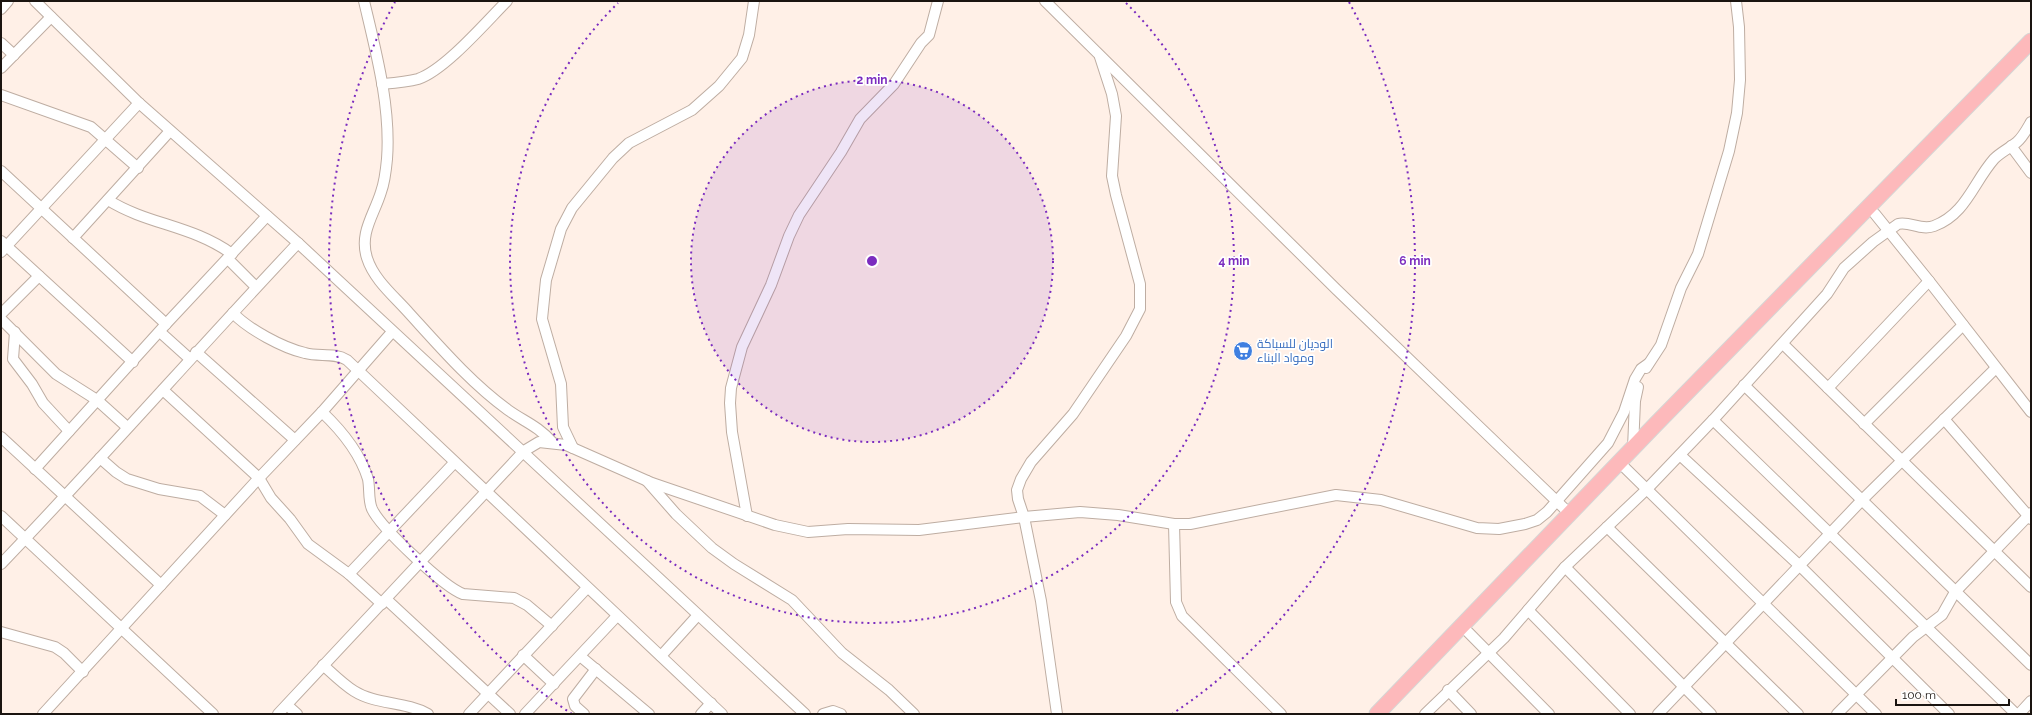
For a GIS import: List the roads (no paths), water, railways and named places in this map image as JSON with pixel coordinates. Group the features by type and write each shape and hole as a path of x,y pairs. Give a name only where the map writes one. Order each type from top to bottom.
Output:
{"highway":[{"path":"1377,714 1570,514 1623,466 1633,448 2031,42"},
{"path":"1391,714 1623,466 1875,214 2031,55"}],"street":[{"path":"1,9 8,1"},
{"path":"35,1 139,103 298,243 392,332 524,451 805,714"},
{"path":"364,1 382,84 387,127 387,158 381,192 366,230 364,241 367,259 381,282 452,360 508,410 540,429 552,442"},
{"path":"382,84 412,80 428,74 467,43 506,1"},
{"path":"573,448 563,427 561,384 542,319 546,280 561,229 572,208 613,158 629,143 692,110 719,86 742,58 749,35 754,1"},
{"path":"747,516 732,432 730,403 731,388 742,347 771,286 798,215 841,152 860,119 894,84 921,43 929,35 938,1"},
{"path":"1045,1 1337,290 1570,514"},
{"path":"1633,448 1635,401 1642,376 1661,345 1679,293 1698,254 1729,151 1737,113 1740,80 1739,27 1736,1"},
{"path":"1,68 51,17"},
{"path":"1,43 14,55"},
{"path":"1057,714 1041,601 1017,490 1024,471 1073,414 1126,336 1140,309 1140,284 1112,176 1116,116 1112,94 1100,56"},
{"path":"1,95 90,127 138,168"},
{"path":"133,362 38,276 3,247 139,103"},
{"path":"1425,714 1448,690 1489,652 1565,567 1647,489 1713,420 1827,294 1844,268 1889,230 1903,223 1928,228 1949,220 1958,211 1981,175 1995,158 2022,137 2031,122"},
{"path":"73,238 170,131"},
{"path":"2011,146 2031,173"},
{"path":"1,171 73,238 193,356 295,440"},
{"path":"108,200 129,212 206,238 230,257 256,287"},
{"path":"1875,214 1930,280 2031,412"},
{"path":"35,469 267,216"},
{"path":"1,564 65,497 127,427 298,243"},
{"path":"1,314 38,276"},
{"path":"1828,388 1930,280"},
{"path":"232,313 246,326 297,351 315,355 335,355 347,360 454,463 722,714"},
{"path":"1,319 56,374 97,400 127,427"},
{"path":"1864,424 1963,325"},
{"path":"15,332 13,359 32,384 43,403 69,431"},
{"path":"43,714 259,478 322,412 392,332"},
{"path":"1783,344 1995,550 2031,587"},
{"path":"278,714 323,665 385,602 524,451 535,444 552,442 573,448 646,480 775,525 808,532 848,529 919,530 1024,517 1080,512 1118,515 1174,524 1203,522 1336,495 1381,500 1477,528 1499,529 1537,520 1547,512 1608,443 1624,412 1635,379 1641,369 1648,364"},
{"path":"1658,714 1727,644 1762,603 1800,566 1862,500 1996,368"},
{"path":"1744,385 2031,665"},
{"path":"162,390 259,478 271,498 290,519 308,544 385,602 510,714"},
{"path":"322,412 339,428 362,466 370,488 371,508 390,532 421,562 456,591 463,594 514,598 528,605 552,626"},
{"path":"1837,714 1912,637 1942,615 1955,592 2030,516 1944,419"},
{"path":"1713,420 2017,714 2031,701"},
{"path":"1,437 161,585"},
{"path":"1680,455 1800,566 1949,714"},
{"path":"100,458 116,472 127,479 159,489 200,496 225,515"},
{"path":"349,574 454,463"},
{"path":"1623,466 1876,714"},
{"path":"646,480 676,514 712,548 734,564 792,600 842,654 889,690 914,714"},
{"path":"1,516 121,630 213,714"},
{"path":"1174,524 1176,602 1178,610 1182,616 1281,714"},
{"path":"1607,527 1798,714"},
{"path":"1565,567 1711,714"},
{"path":"469,714 587,588"},
{"path":"1528,610 1630,714"},
{"path":"661,656 698,615"},
{"path":"525,714 617,616"},
{"path":"1,632 55,647 64,653 83,672"},
{"path":"1468,632 1550,714"},
{"path":"523,655 554,684"},
{"path":"580,656 648,714"},
{"path":"323,665 354,692 374,699 409,705 428,714"},
{"path":"584,714 575,706 573,699 596,669"},
{"path":"1448,690 1471,714"},
{"path":"701,714 710,703"},
{"path":"287,705 297,714"},
{"path":"823,714 833,711 841,714"}],"place":[{"name":"الوديان للسباكة ومواد البناء","path":"1243,351"}]}
